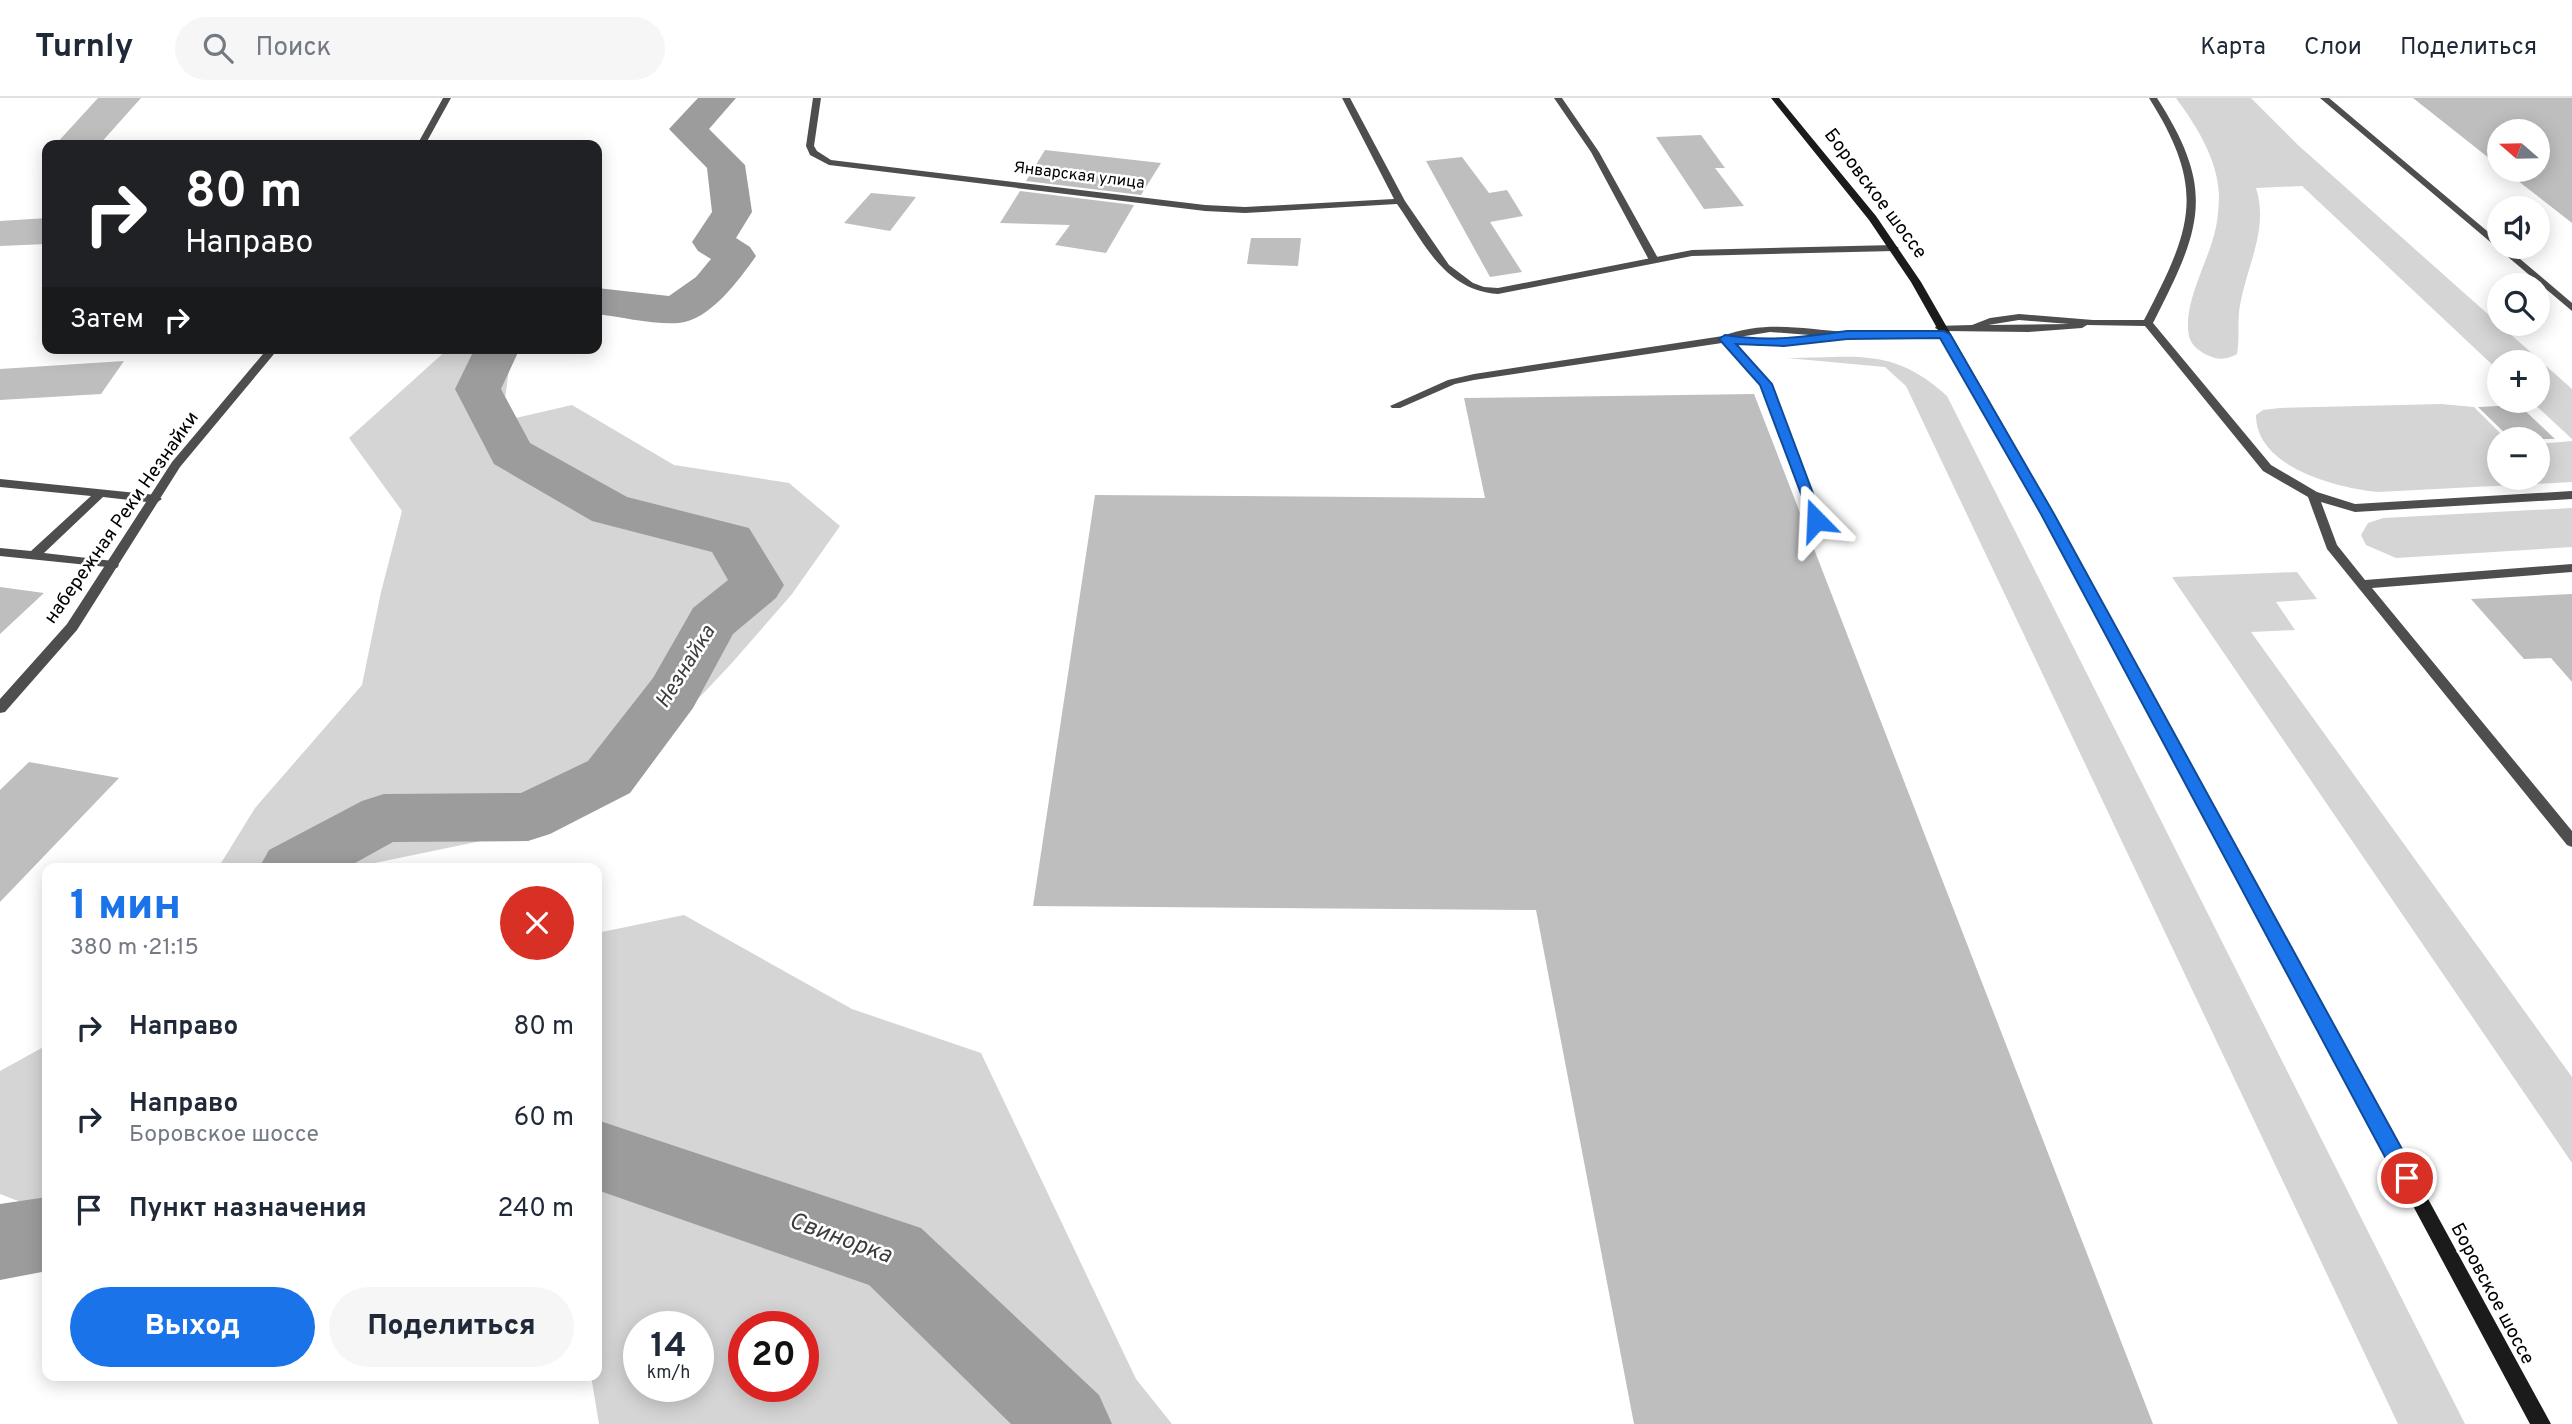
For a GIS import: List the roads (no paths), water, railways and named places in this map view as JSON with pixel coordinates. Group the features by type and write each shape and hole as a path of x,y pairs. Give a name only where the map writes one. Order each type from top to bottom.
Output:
{"main road":[{"name":"Боровское шоссе","path":"1775,98 1844,180 1894,248 2048,514 2541,1424"}],"street":[{"path":"424,140 447,98"},
{"name":"Январская улица","path":"817,98 810,146 813,153 829,162 1205,208 1256,210 1400,201"},
{"path":"1346,98 1400,201 1446,267 1457,278 1483,290 1498,291 1692,253 1894,248"},
{"path":"1558,98 1595,152 1654,260"},
{"path":"2148,323 2183,244 2193,206 2182,150 2170,124 2153,98"},
{"path":"2324,98 2487,236"},
{"path":"2514,259 2572,308"},
{"path":"1396,407 1452,382 1474,377 1725,339 1784,343 1847,335 1942,331 1976,326 2033,331 2094,323 2148,323"},
{"path":"2148,323 2267,468 2313,495 2355,508 2572,495"},
{"path":"1725,339 1766,384 1816,520"},
{"name":"набережная Реки Незнайки","path":"0,708 72,627 176,465 269,354"},
{"path":"0,483 156,499"},
{"path":"33,556 100,494"},
{"path":"2313,495 2331,546 2572,841"},
{"path":"0,552 113,565"},
{"path":"2363,584 2572,568"}],"waterway":[{"name":"Незнайка","path":"602,302 678,310 711,286 735,256 713,242 732,212 726,165 688,129 718,98"},
{"name":"Незнайка","path":"300,863 384,818 528,817 609,777 673,693 712,622 757,585 731,540 610,509 511,453 478,389 495,354"},
{"name":"Свинорка","path":"602,1157 894,1255 1070,1424"},
{"name":"Незнайка","path":"0,1242 42,1235"}]}
